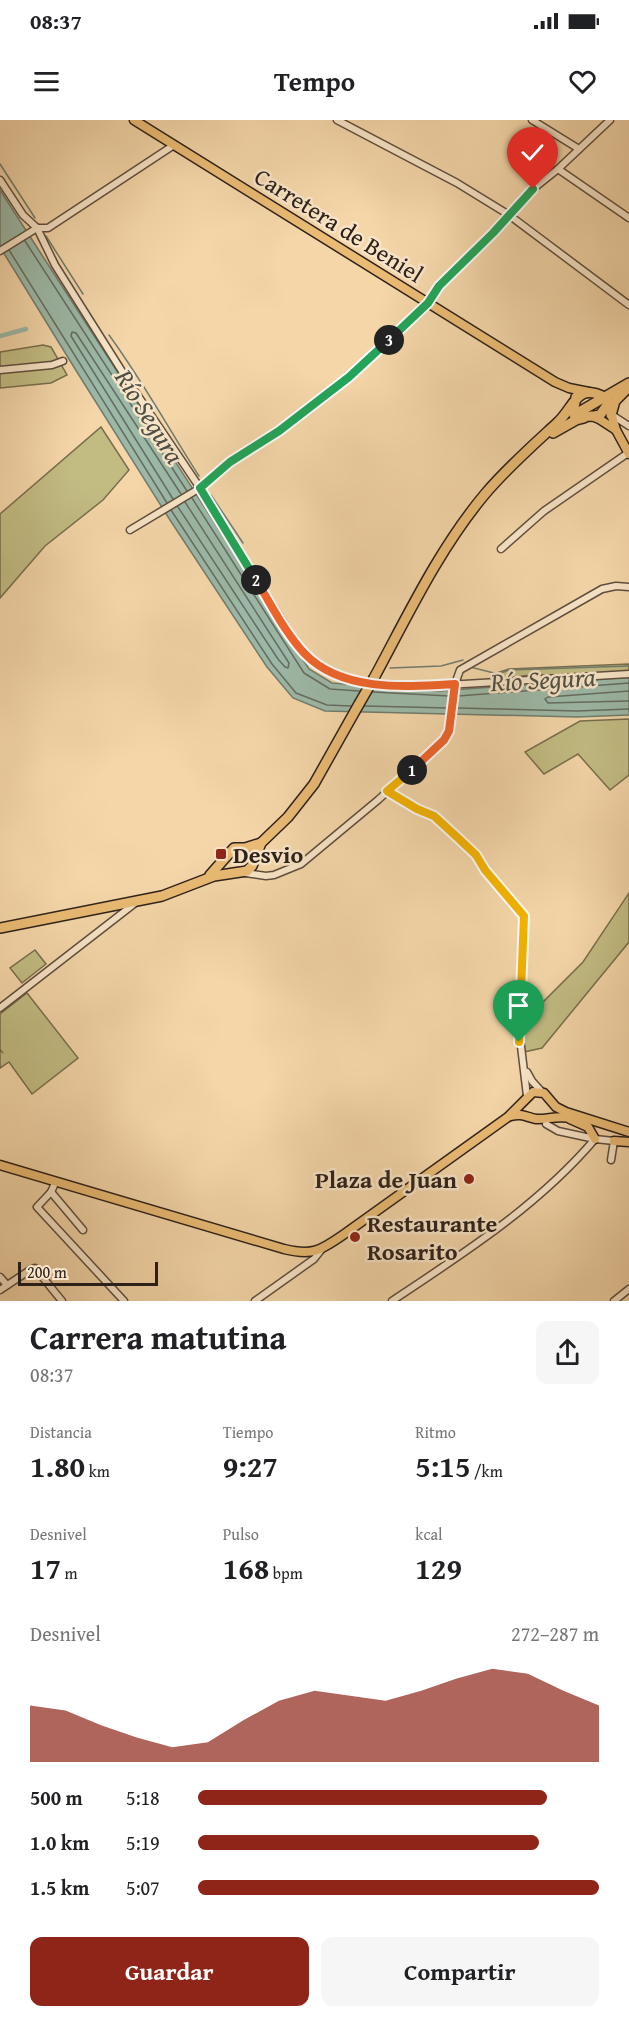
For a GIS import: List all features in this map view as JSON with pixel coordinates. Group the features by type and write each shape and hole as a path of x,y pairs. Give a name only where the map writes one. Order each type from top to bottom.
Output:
{"highway":[{"path":"0,928 136,902 168,894 214,876 233,872 244,873 250,869 261,843 288,817 314,784 444,551 464,521 503,473 563,417 573,404 589,392 629,384"},
{"path":"526,451 567,424 592,416 608,406 629,384"},
{"path":"589,392 608,406"},
{"path":"573,404 608,406"},
{"path":"573,404 583,415 592,416"},
{"path":"201,881 212,874 234,848 245,848 261,843"},
{"path":"245,848 250,852 253,861"},
{"path":"226,858 227,866 233,872"}],"main road":[{"name":"Carretera de Beniel","path":"134,120 555,382"},
{"path":"555,382 589,392"},
{"path":"555,382 573,404"},
{"path":"608,406 616,430 629,453"},
{"path":"592,416 616,430"},
{"path":"0,1165 306,1253 322,1250 508,1117 536,1091 542,1092 561,1110 596,1123 599,1133 595,1139 588,1127 567,1117"},
{"path":"526,1099 524,1108 528,1115"},
{"path":"545,1121 551,1110 551,1101"},
{"path":"508,1117 520,1114 545,1121 567,1117 629,1137"},
{"path":"580,1117 629,1132"},
{"path":"614,1141 629,1142"}],"street":[{"path":"337,120 457,183 509,215 629,305"},
{"path":"532,120 579,149"},
{"path":"130,530 200,488 230,462 279,431 349,377 428,303 439,286 533,189 610,120"},
{"path":"0,251 37,228 48,228 174,145"},
{"path":"558,169 629,218"},
{"path":"0,180 23,215 37,228 55,265 130,384 200,488 289,632 304,653 316,664 346,680 397,686 629,674"},
{"path":"0,370 52,365 63,361"},
{"path":"608,406 629,426"},
{"path":"501,549 544,511 629,453"},
{"path":"244,873 260,875 282,873 301,864 444,740 449,731 455,684 460,670 602,589 616,586 629,587"},
{"path":"387,791 417,809 434,816 476,855 485,870 524,916 519,1030 521,1058 526,1080 526,1099"},
{"path":"253,861 260,875"},
{"path":"0,1008 136,902"},
{"path":"521,1058 528,1075 542,1092"},
{"path":"545,1121 569,1135 614,1141 611,1160"},
{"path":"392,1301 512,1218 595,1139"},
{"path":"56,1182 51,1192 37,1207 124,1301"},
{"path":"51,1192 83,1230"},
{"path":"255,1301 314,1259 322,1250"},
{"path":"0,1290 35,1268 62,1301"},
{"path":"0,1277 7,1285"},
{"path":"614,1301 629,1289"}],"shaded area":[{"path":"43,345 51,347 67,375 51,383 0,388 0,352"},
{"path":"101,427 129,470 103,500 45,546 0,598 0,514"},
{"path":"629,664 629,674 531,675 486,681 497,673 509,669"},
{"path":"629,719 629,775 610,790 578,754 544,774 525,752 580,721"},
{"path":"629,893 629,942 542,1048 524,1052 524,1021 583,962"},
{"path":"35,950 46,964 22,983 10,968"},
{"path":"27,993 78,1058 32,1094 9,1062 0,1068 0,1051 2,1052 0,1049 0,1014"}],"water":[{"path":"0,190 309,669 332,683 439,691 629,677 629,715 577,717 325,711 293,698 267,667 170,520 0,247"}],"waterway":[{"path":"0,164 35,218"},
{"path":"46,236 83,294"},
{"path":"0,336 26,329"},
{"name":"Río Segura","path":"109,335 199,476"},
{"path":"211,495 243,543"},
{"path":"390,668 441,666 463,660"},
{"name":"Río Segura","path":"470,667 498,674 509,670 629,666"}],"place":[{"name":"Desvio","path":"221,854"},
{"name":"Plaza de Juan","path":"469,1179"},
{"name":"Restaurante Rosarito","path":"355,1237"}],"route":[{"path":"519,1042 524,916 485,870 476,855 434,816 417,809 387,791 444,740 449,731 455,684 397,686 346,680 316,664 304,653 289,632 200,488 230,462 279,431 349,377 428,303 439,286 493,233 533,189"}]}
